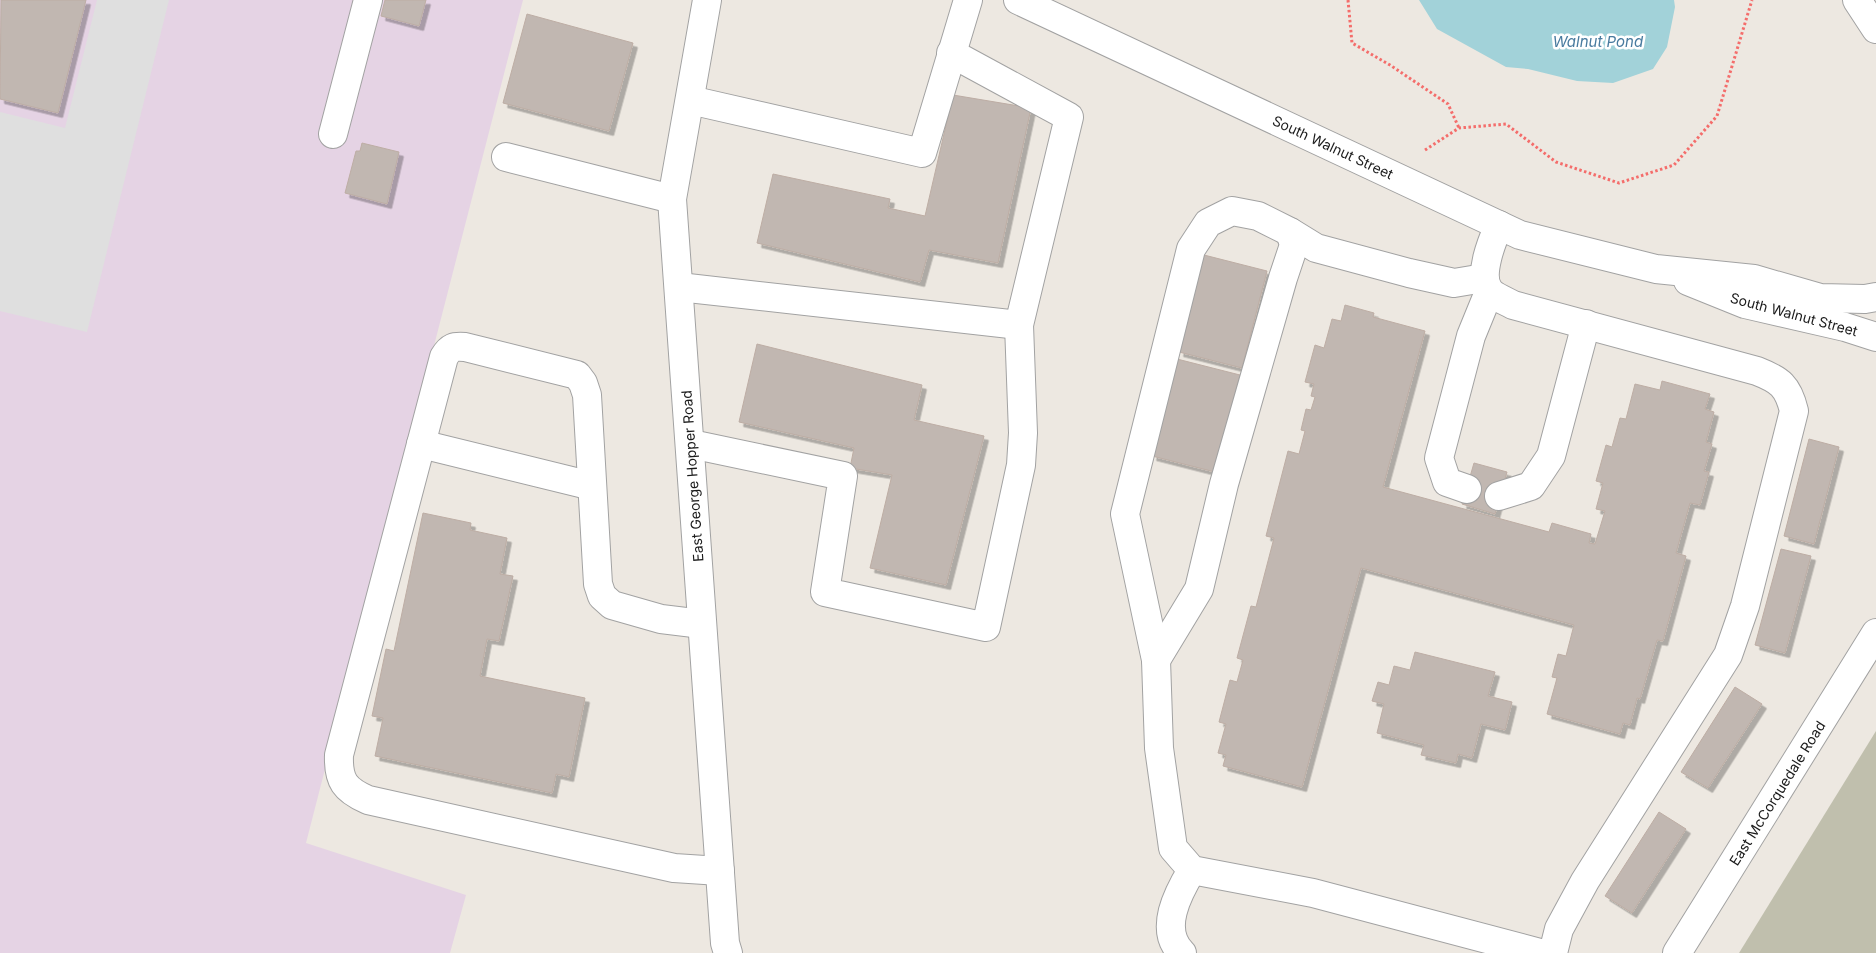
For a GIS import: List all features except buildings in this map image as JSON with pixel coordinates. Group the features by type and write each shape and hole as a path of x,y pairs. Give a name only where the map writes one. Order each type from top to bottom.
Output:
{"street":[{"path":"333,134 368,0"},
{"name":"East George Hopper Road","path":"707,0 672,199 691,444 725,944 728,953"},
{"path":"690,100 922,153 968,0"},
{"name":"South Walnut Street","path":"1018,0 1520,235 1656,268 1754,279 1820,298 1865,299 1876,297"},
{"path":"1857,0 1876,29"},
{"path":"691,444 844,476 825,592 986,627 1021,465 1023,433 1019,325 1069,117 952,53"},
{"path":"506,157 672,199"},
{"path":"1540,953 1313,893 1192,870 1173,848 1159,748 1156,660 1126,514 1191,249 1208,223 1232,211 1258,216 1316,248 1454,283 1487,285 1513,304 1757,371 1772,377 1785,387 1790,396 1794,411 1745,606 1728,656 1585,881 1559,929 1552,953"},
{"path":"1467,489 1447,482 1439,458 1471,336 1487,285 1490,246 1499,225"},
{"path":"1156,660 1199,589 1224,484 1294,245 1290,232"},
{"name":"South Walnut Street","path":"1656,268 1745,304 1845,327 1876,337"},
{"path":"679,287 1019,325"},
{"path":"1500,496 1530,486 1551,456 1586,324"},
{"path":"702,624 661,619 612,605 606,601 599,590 587,394 583,383 576,375 465,347 453,347 444,357 339,755 338,769 343,781 352,793 368,800 674,868 720,871"},
{"path":"421,444 592,486"},
{"name":"East McCorquedale Road","path":"1677,953 1876,633"},
{"path":"1182,953 1170,932 1173,911 1179,893 1192,870"}],"path":[{"path":"1348,0 1352,43 1390,65 1448,104 1460,128"},
{"path":"1424,150 1460,128 1506,124 1556,162 1619,183 1674,165 1717,116 1752,0"}],"shaded area":[{"path":"0,0 523,0 306,843 466,895 450,953 0,953"},
{"path":"97,0 169,0 87,332 0,311 0,112 65,128"},
{"path":"1876,731 1876,953 1739,953"}],"water":[{"name":"Walnut Pond","path":"1419,0 1674,0 1675,7 1667,47 1653,69 1613,83 1577,81 1528,69 1506,67 1437,29"}]}
